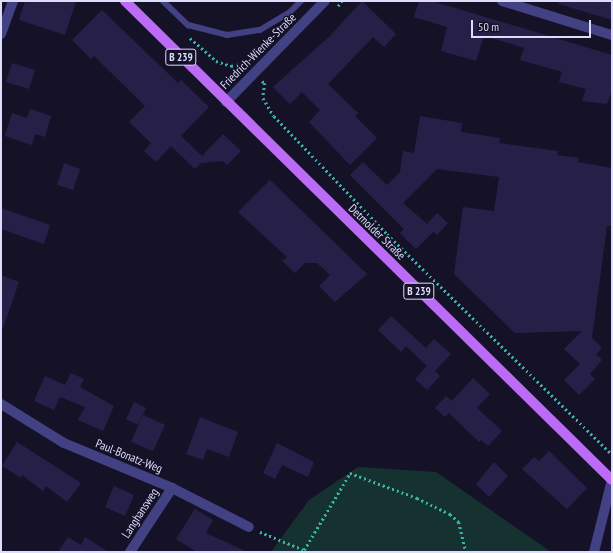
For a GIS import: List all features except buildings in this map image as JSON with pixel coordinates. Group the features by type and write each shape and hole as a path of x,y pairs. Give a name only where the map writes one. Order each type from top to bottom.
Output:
{"main road":[{"name":"Detmolder Straße","path":"125,1 612,480"}],"street":[{"path":"1,34 12,1"},
{"name":"Friedrich-Wienke-Straße","path":"226,102 325,1"},
{"path":"502,1 612,35"},
{"name":"Paul-Bonatz-Weg","path":"1,404 64,443 172,488 249,527"},
{"path":"594,552 612,480"},
{"name":"Langhansweg","path":"130,552 172,488"}],"lane":[{"path":"163,1 188,25 227,35 260,30 290,12 300,1"}],"path":[{"path":"188,36 216,61 231,66 242,64 265,84 263,98 274,116 387,234 612,454"},
{"path":"249,527 304,550 350,473 417,498 450,514 459,522 466,552"}],"green space":[{"path":"358,467 436,472 551,552 271,552 309,500"}]}
